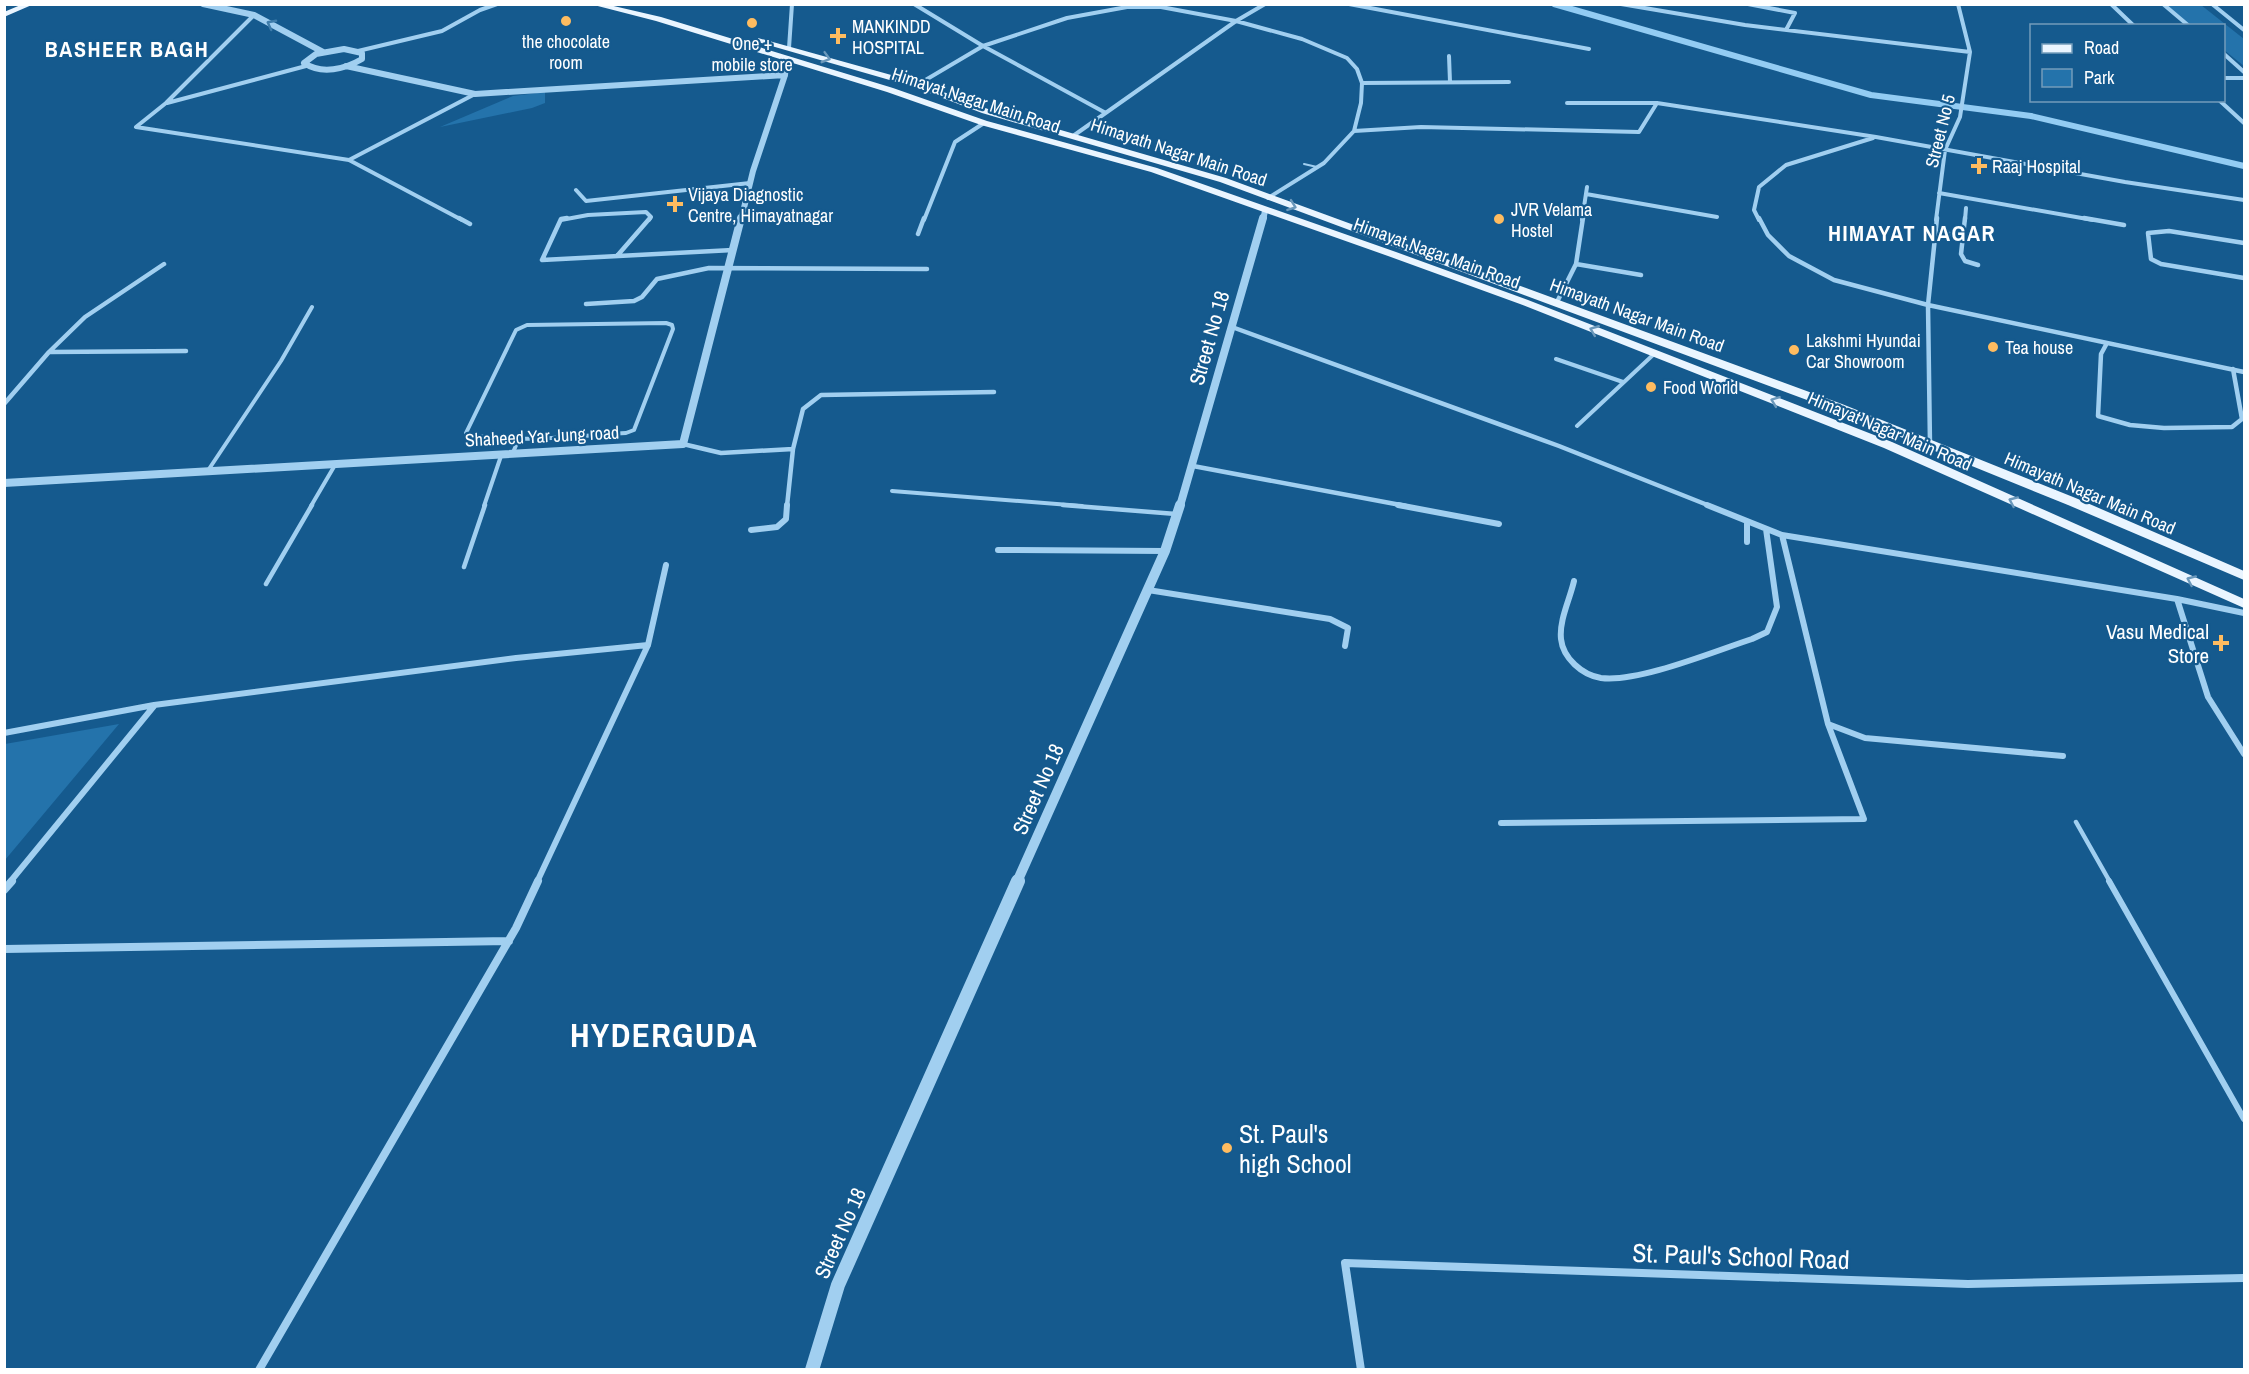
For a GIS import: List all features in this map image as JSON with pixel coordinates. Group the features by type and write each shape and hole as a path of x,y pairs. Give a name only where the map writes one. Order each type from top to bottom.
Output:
{"main road":[{"path":"4,15 31,4"},
{"name":"Himayat Nagar Main Road","path":"593,4 788,53 984,123 1154,170 1524,302 1888,445 2244,604"},
{"name":"Himayath Nagar Main Road","path":"627,4 788,53 917,85 985,111 1223,180 1838,407 2073,502 2244,576"}],"street":[{"path":"202,4 254,15 323,52"},
{"path":"306,66 305,60 323,52 344,49 358,51 442,31 480,10 497,4"},
{"path":"792,4 785,75 750,183 683,444 721,453 793,449"},
{"path":"914,4 984,46 1104,112"},
{"path":"1073,136 1236,21 1265,4"},
{"path":"1349,4 1589,50"},
{"path":"1621,4 1786,30 1970,52"},
{"path":"1748,4 1796,13 1786,30"},
{"name":"Street No 5","path":"1930,445 1928,305 1935,232 1946,150 1960,117 1970,52 1958,4"},
{"path":"2111,4 2132,24"},
{"path":"2163,4 2187,24"},
{"path":"2212,4 2244,30"},
{"path":"917,85 984,46 1066,18 1128,6 1161,7 1236,21 1302,39 1347,58 1357,69 1362,83 1361,103 1354,131 1324,163 1268,198"},
{"path":"254,15 166,103 136,127 349,160 470,224"},
{"path":"166,103 306,66 319,69 346,66 362,59 364,56 358,51"},
{"path":"1449,56 1450,82"},
{"path":"2225,56 2244,72"},
{"path":"346,66 475,94 785,75"},
{"path":"2225,78 2244,78"},
{"path":"1362,83 1509,82"},
{"path":"349,160 475,94"},
{"path":"1567,102 1657,103 1876,137 2125,182 2244,200"},
{"path":"2221,102 2244,123"},
{"path":"1354,131 1421,128 1639,132 1657,103"},
{"path":"918,234 956,142 984,123"},
{"path":"1876,137 1786,165 1759,187 1754,210 1768,235 1789,256 1834,280 1928,305 2244,372"},
{"path":"576,190 586,201 750,183"},
{"path":"1557,302 1576,264 1587,187"},
{"path":"1939,193 2124,225"},
{"path":"1586,194 1717,217"},
{"path":"1966,208 1961,254 1965,261 1978,265"},
{"name":"Street No 18","path":"812,1370 838,1285 1165,551 1193,466 1265,211"},
{"path":"617,256 651,217 650,214 646,212 588,215 561,219 542,260 733,250"},
{"path":"2244,243 2169,231 2148,233 2151,259 2161,264 2244,278"},
{"path":"1935,232 1963,236"},
{"path":"4,404 85,317 164,264"},
{"path":"1576,264 1641,275"},
{"path":"586,304 634,301 642,297 657,279 709,268 927,269"},
{"path":"1232,327 1560,446 1782,535 2177,599 2244,613"},
{"path":"2107,343 2101,354 2098,416 2107,420 2146,427 2232,427 2242,419 2233,369"},
{"path":"50,352 186,351"},
{"path":"751,530 777,527 786,519 793,449 804,409 821,395 909,392 994,393"},
{"name":"Shaheed Yar Jung road","path":"4,483 209,469 501,456 683,444"},
{"path":"1193,466 1499,524"},
{"path":"1747,521 1747,542"},
{"path":"1574,581 1560,637 1565,654 1582,671 1603,678 1639,674 1752,639 1767,632 1778,607 1766,529"},
{"path":"1501,823 1864,819 1828,724 1782,535"},
{"path":"998,550 1165,551"},
{"path":"259,1370 509,941 648,645 666,565"},
{"path":"1148,590 1330,619 1348,628 1345,646"},
{"path":"2177,599 2208,697 2244,754"},
{"path":"4,733 154,705 516,658 648,645"},
{"path":"4,890 154,705"},
{"path":"1828,724 1865,738 2063,756"},
{"path":"4,949 509,941"},
{"name":"St. Paul's School Road","path":"1361,1370 1345,1263 1968,1284 2244,1278"}],"lane":[{"path":"1304,164 1317,167"},
{"path":"209,469 281,361 312,307"},
{"path":"666,323 672,325 673,329 634,430 626,433 519,438 474,436 466,433 516,330 527,325 666,323"},
{"path":"1577,426 1654,354"},
{"path":"1556,359 1623,382"},
{"path":"512,455 519,438"},
{"path":"464,567 501,456"},
{"path":"266,584 337,462"},
{"path":"892,491 1176,514"},
{"path":"2076,822 2244,1119"}],"green space":[{"path":"2163,5 2201,5 2244,39 2244,66 2225,51 2225,24 2189,24"},
{"path":"545,92 545,103 532,108 440,127 513,96"},
{"path":"119,724 5,860 5,744"}],"waterway":[{"path":"1554,4 1871,95 2031,116 2244,166"}],"place":[{"name":"the chocolate room","path":"566,21"},
{"name":"One + mobile store","path":"752,23"},
{"name":"MANKINDD HOSPITAL","path":"838,36"},
{"name":"Raaj Hospital","path":"1979,166"},
{"name":"Vijaya Diagnostic Centre, Himayatnagar","path":"675,204"},
{"name":"JVR Velama Hostel","path":"1499,219"},
{"name":"Tea house","path":"1993,347"},
{"name":"Lakshmi Hyundai Car Showroom","path":"1794,350"},
{"name":"Food World","path":"1651,387"},
{"name":"Vasu Medical Store","path":"2221,643"},
{"name":"St. Paul's high School","path":"1227,1148"}],"district":[{"name":"BASHEER BAGH","path":"127,49"},
{"name":"HIMAYAT NAGAR","path":"1912,233"},
{"name":"HYDERGUDA","path":"664,1035"}]}
